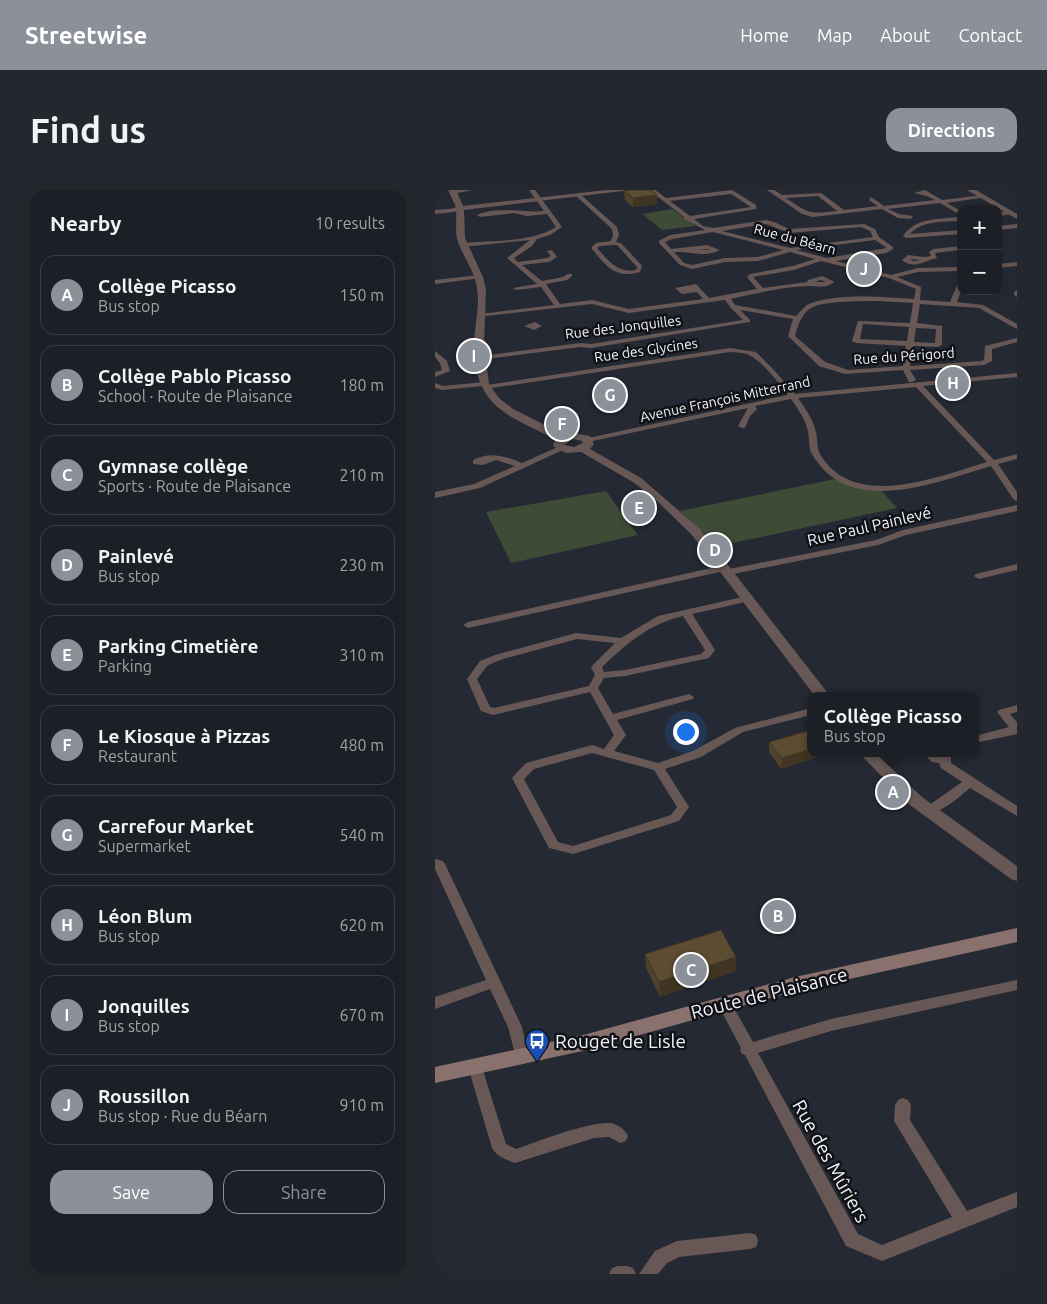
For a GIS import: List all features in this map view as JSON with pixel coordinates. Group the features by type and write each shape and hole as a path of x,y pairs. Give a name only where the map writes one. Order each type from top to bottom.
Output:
{"main road":[{"name":"Route de Plaisance","path":"435,1075 522,1058 795,984 1017,935"}],"street":[{"path":"469,190 453,193 463,244 479,277 482,289 480,316 481,358 485,385 495,400 570,451 586,444 660,498 696,532 820,692"},
{"path":"463,244 535,238 548,234 559,227 532,190"},
{"path":"588,198 599,192 627,190"},
{"name":"Rue du Béarn","path":"652,190 695,224 711,230 891,278 919,288 917,301"},
{"path":"770,190 808,214 845,213 983,197"},
{"path":"971,190 1014,215"},
{"path":"664,200 732,192 754,206 754,208 686,218"},
{"path":"782,198 819,194 845,213"},
{"path":"928,194 954,209"},
{"path":"435,212 579,196 588,198 615,228 616,235 613,242"},
{"path":"874,200 899,216"},
{"path":"480,215 514,211 527,214 548,212"},
{"path":"957,220 923,224 905,236 957,232"},
{"path":"827,260 890,250 891,248 876,238 873,230 862,225 789,231 781,229 775,223 766,222 662,240 682,264 691,266 725,260 759,259 787,250 876,238"},
{"path":"1002,228 1017,226"},
{"path":"535,238 530,245 511,256 510,260 542,284 559,306"},
{"path":"613,242 619,244 640,267 639,269 628,273 615,272 593,247 613,242"},
{"path":"921,270 921,261 935,257 933,251 957,248"},
{"path":"671,251 689,249"},
{"path":"515,264 549,260 554,256 550,251"},
{"path":"761,290 750,277 752,275 794,268 820,259"},
{"path":"1002,266 1017,264"},
{"path":"891,278 903,272 957,269"},
{"path":"516,288 562,280 570,277 570,275"},
{"path":"435,282 479,277"},
{"path":"480,316 592,302 626,311 727,298 761,290 791,288 811,283"},
{"path":"699,290 707,300"},
{"path":"953,303 957,293"},
{"path":"727,298 733,307 797,318 811,305 844,300 953,303 981,306 1017,327"},
{"path":"917,301 911,326 906,369 915,382 992,462 1017,498"},
{"name":"Rue des Jonquilles","path":"481,358 580,345 591,346 748,321 733,307"},
{"path":"529,310 537,321 535,324"},
{"name":"Rue du Périgord","path":"797,318 791,336 822,364 848,372 981,364 988,360 988,348 1017,340"},
{"path":"860,322 940,327 938,345 909,344 856,341 860,322"},
{"name":"Rue des Glycines","path":"435,385 442,388 485,385 730,350 744,351 755,355 793,396 802,409 813,434 813,446 820,459 839,478 849,484 867,489 885,488 956,473 1017,456"},
{"path":"435,353 444,363 446,371 435,376"},
{"name":"Avenue François Mitterrand","path":"586,444 793,396 915,382 1017,375"},
{"path":"742,426 747,415 753,409 750,405"},
{"path":"435,496 469,489 513,462 562,444"},
{"path":"495,458 513,462"},
{"name":"Rue Paul Painlevé","path":"468,625 726,570 878,542 903,533 1017,508"},
{"path":"979,576 1017,567"},
{"path":"600,675 596,667 623,641 662,618 747,599"},
{"path":"600,675 625,674 705,656 711,650 686,613"},
{"path":"600,675 593,688 493,712 485,709 472,679 484,663 577,636 623,641"},
{"path":"593,688 620,735 607,753"},
{"path":"611,718 689,697"},
{"path":"979,739 1017,729 1003,712 1017,708"},
{"path":"658,767 683,807 675,818 573,850 553,845 518,778 531,766 592,749 658,767 697,754 739,730 807,712"},
{"path":"870,757 899,788 1017,875"},
{"path":"945,757 945,766 1017,812"},
{"path":"928,810 941,804 970,782"},
{"path":"435,863 439,864 515,1026 522,1058"},
{"path":"435,1003 495,982"},
{"path":"747,1050 831,1025 1017,985"},
{"name":"Rue des Mûriers","path":"724,1003 747,1050 852,1240 882,1253 1017,1199"},
{"path":"477,1068 478,1077 500,1148 515,1156 594,1131 611,1130 620,1136"},
{"path":"903,1105 902,1121 963,1220"},
{"path":"648,1274 661,1257 677,1249 750,1241"},
{"path":"618,1274 627,1274"}],"green space":[{"path":"672,209 695,226 662,230 642,214"},
{"path":"835,479 855,488 881,490 897,508 714,547 705,534 680,511"},
{"path":"606,491 638,535 511,563 486,512"}],"building":[{"path":"651,190 657,195 633,198 624,191"},
{"path":"807,731 807,750 782,758 769,742"},
{"path":"721,930 736,957 659,982 645,954"}],"place":[{"name":"Roussillon","path":"864,269"},
{"name":"Jonquilles","path":"474,356"},
{"name":"Léon Blum","path":"953,383"},
{"name":"Carrefour Market","path":"610,395"},
{"name":"Le Kiosque à Pizzas","path":"562,424"},
{"name":"Parking Cimetière","path":"639,508"},
{"name":"Painlevé","path":"715,550"},
{"name":"Collège Picasso","path":"893,792"},
{"name":"Collège Pablo Picasso","path":"778,916"},
{"name":"Gymnase collège","path":"691,970"},
{"name":"Rouget de Lisle","path":"537,1062"}]}
